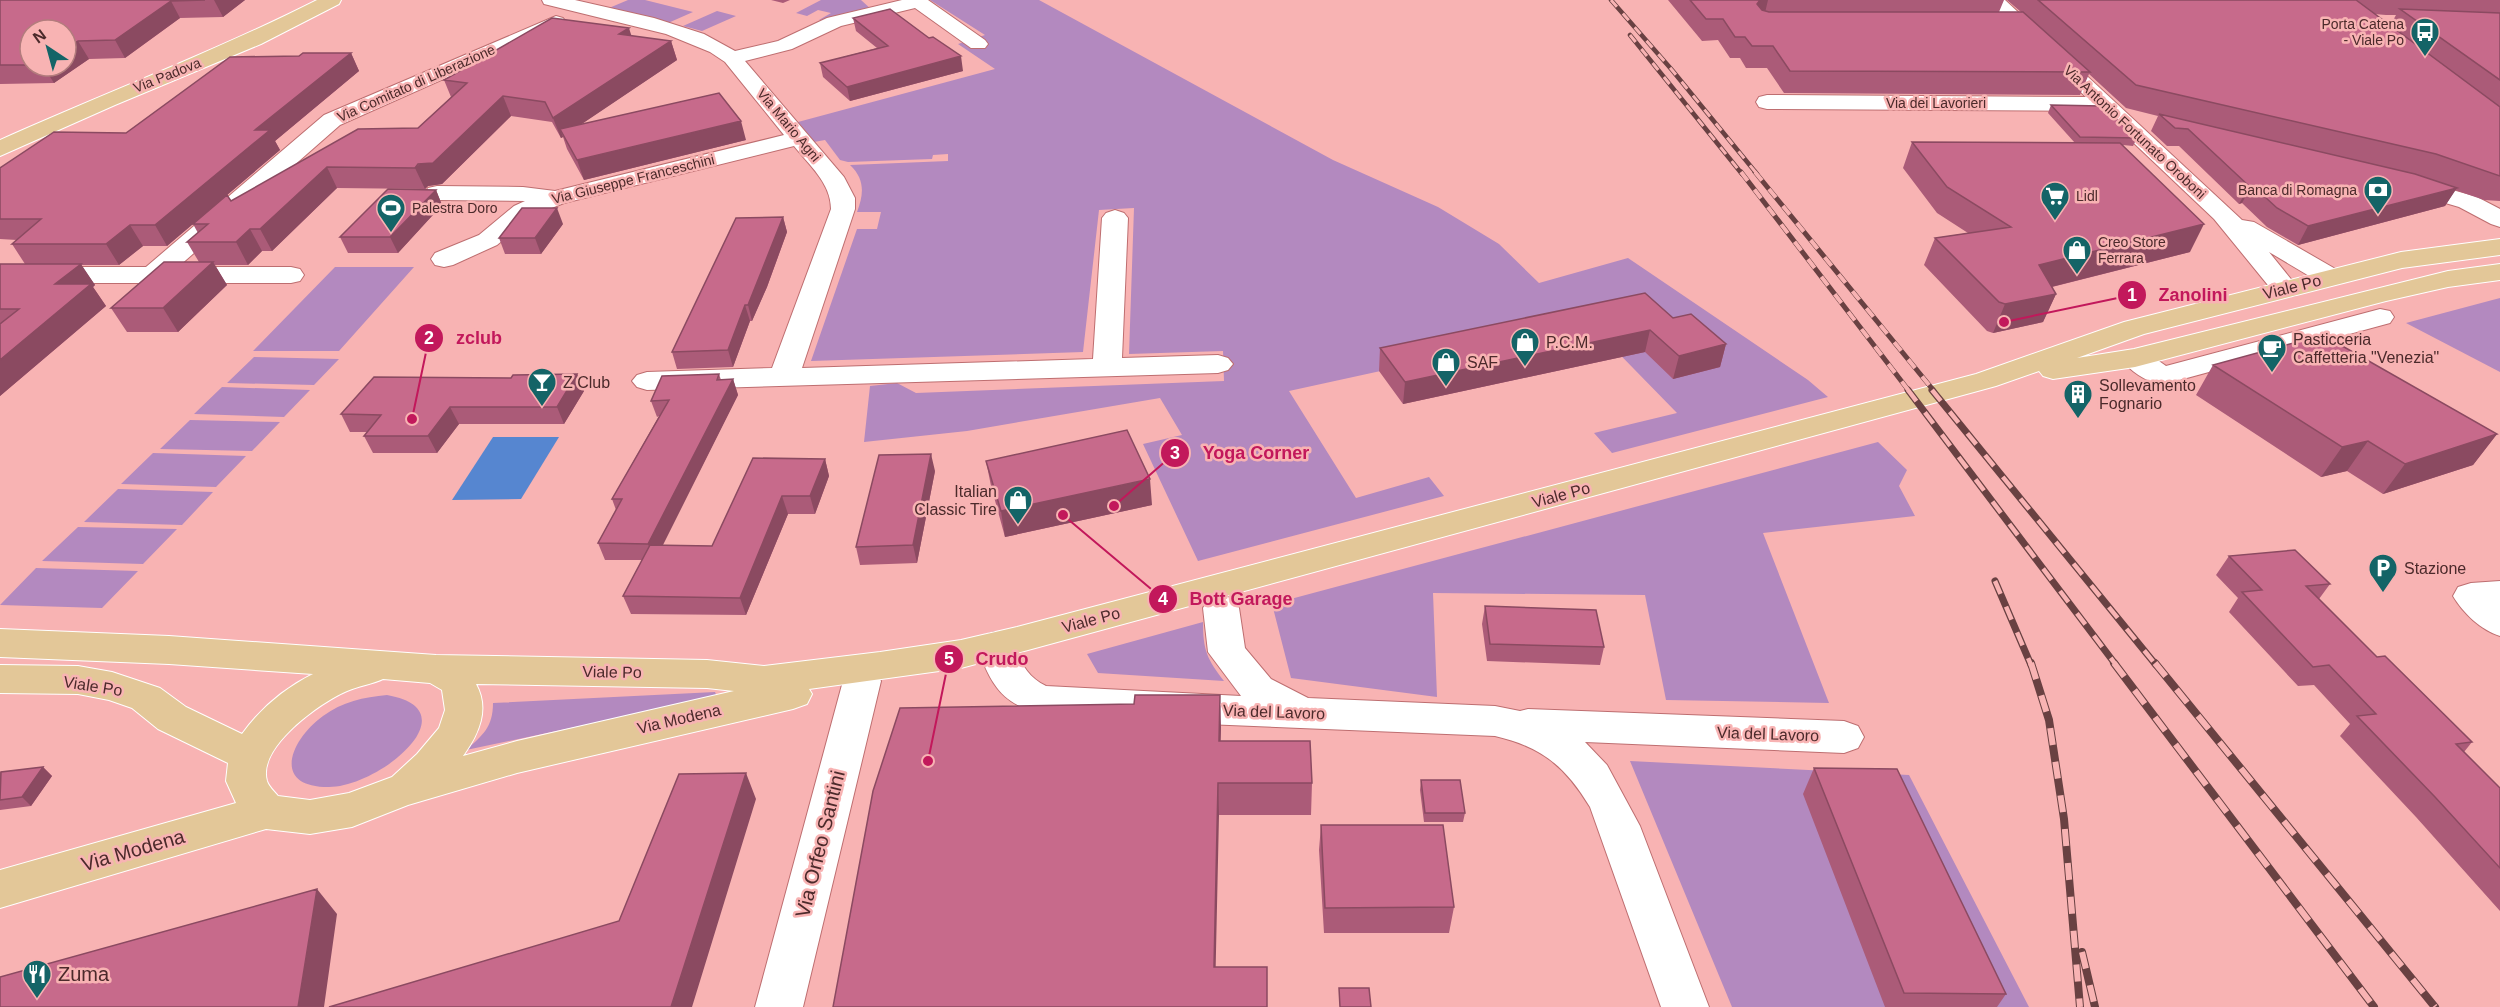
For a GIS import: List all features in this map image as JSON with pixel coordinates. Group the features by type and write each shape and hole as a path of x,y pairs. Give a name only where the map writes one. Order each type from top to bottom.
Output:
{"main road":[{"name":"Via Padova","path":"0,149 107,100 254,40 332,0"},
{"name":"Viale Po","path":"0,643 169,650 436,669 707,674 764,680 978,650 1986,380 2134,328 2330,277 2434,254 2500,247"},
{"path":"2360,300 2432,282 2500,272"},
{"name":"Via Antonio Fortunato Oroboni","path":"2330,277 2360,300"},
{"name":"Viale Po","path":"1986,380 2135,358"},
{"name":"Via Modena","path":"0,889 266,812 310,817 352,810 399,791 517,757 733,706 862,681 978,650"},
{"name":"Viale Po","path":"0,679 78,680 112,686 146,698 172,718 250,756 280,714 332,681 388,664"},
{"name":"Via Modena","path":"399,791 423,773 448,748 462,723 464,699 455,681 436,669"},
{"path":"250,756 246,776 251,793 266,812"}],"street":[{"name":"Via Mario Agni","path":"551,0 710,43 732,58 830,174 841,191 844,203 784,377"},
{"name":"Via Antonio Fortunato Oroboni","path":"1994,0 2223,214 2286,289"},
{"path":"732,58 785,45 834,22 918,2 978,44"},
{"name":"Via Comitato di Liberazione","path":"153,275 339,116 586,9"},
{"path":"1997,25 2020,25"},
{"name":"Via dei Lavorieri","path":"1767,102 2111,109 2163,124"},
{"name":"Via Giuseppe Franceschini","path":"444,260 488,240 523,212 555,198 799,138"},
{"path":"2380,177 2460,199 2500,219"},
{"path":"437,193 523,194 555,198"},
{"name":"Via Antonio Fortunato Oroboni","path":"2223,214 2330,277"},
{"path":"1107,368 1115,218"},
{"path":"22,275 291,275"},
{"name":"Viale Po","path":"2135,358 2161,376 2380,317 2360,300"},
{"path":"647,381 1218,364"},
{"path":"2500,594 2471,596 2500,623"},
{"path":"1221,608 1227,652 1257,689 1304,713"},
{"name":"Via del Lavoro","path":"978,650 1027,695 1059,703 1844,737"},
{"name":"Via Orfeo Santini","path":"778,1007 862,681"},
{"name":"Via del Lavoro","path":"1511,723 1528,728 1556,742 1579,761 1600,785 1615,814 1685,1007"}],"shaded area":[{"path":"628,0 645,0 693,12 668,23 609,8"},
{"path":"821,0 861,0 872,10 819,20 831,13 818,10 807,16 796,13"},
{"path":"930,0 1039,0 1333,160 1438,207 1499,244 1539,283 1628,258 1808,380 1828,397 1612,453 1594,433 1677,413 1591,325 1289,391 1356,498 1429,477 1444,496 1198,561 1143,444 1182,435 1160,398 967,431 864,442 870,386 897,383 916,393 1224,381 1223,351 1129,354 1134,208 1099,210 1083,352 811,361 857,229 877,229 881,212 857,212 862,187 855,170 850,165 948,161 948,154 933,155 932,159 848,162 840,160 825,140 814,142 798,122 995,69 958,44 985,35"},
{"path":"717,11 736,16 702,31 683,26"},
{"path":"335,267 414,267 339,351 253,351"},
{"path":"2500,298 2500,372 2406,323"},
{"path":"254,357 339,359 314,385 227,383"},
{"path":"222,387 310,390 284,417 194,414"},
{"path":"190,420 280,422 252,451 160,449"},
{"path":"1878,442 1907,470 1899,486 1915,516 1763,533 1829,703 1666,700 1645,595 1433,593 1437,697 1291,678 1272,604"},
{"path":"153,453 246,456 216,487 121,484"},
{"path":"118,489 213,492 182,525 84,522"},
{"path":"78,527 177,529 143,564 42,561"},
{"path":"36,568 138,571 102,608 0,605"},
{"path":"1203,622 1207,654 1224,681 1098,673 1087,654"},
{"path":"715,692 717,697 466,750 486,730 493,711 493,703"},
{"path":"387,695 411,703 421,716 420,731 409,747 392,762 371,775 349,784 329,787 310,785 299,779 293,771 292,760 302,737 312,726 330,711 346,704"},
{"path":"1630,761 1909,775 2029,1007 1732,1007"}],"water":[{"path":"493,437 559,437 521,499 452,500"}],"building":[{"path":"0,0 205,0 171,1 115,40 78,41 78,18 18,18 18,65 0,65"},
{"path":"1690,0 1760,0 1757,4 1762,10 1769,12 2023,12 2090,72 1790,71 1773,46 1752,46 1745,37 1735,37 1723,19 1706,19"},
{"path":"2038,0 2356,0 2500,107 2500,176 2436,154 2136,85"},
{"path":"890,9 929,38 933,37 961,56 847,87 820,63 888,46 853,18"},
{"path":"2400,9 2500,13 2500,80"},
{"path":"552,18 629,28 619,34 671,41 553,118 545,102 503,96 433,163 418,164 415,168 327,167 260,229 250,229 236,242 187,242 208,224 193,224 227,195 231,201 358,129 418,128 467,83 444,80"},
{"path":"303,53 351,53 255,130 270,130 155,225 130,225 106,244 12,244 41,219 0,219 0,168 54,132 126,133 230,57 299,56"},
{"path":"719,93 741,121 577,160 560,129"},
{"path":"2051,105 2102,106 2137,138 2080,137"},
{"path":"2159,114 2415,174 2457,188 2308,226 2277,208 2252,185 2249,186 2188,129 2175,128"},
{"path":"1912,142 2120,143 2204,224 2039,265 2056,294 2005,304 1999,302 1935,238 2011,227 1947,187"},
{"path":"388,189 436,190 390,237 340,237"},
{"path":"522,208 557,208 535,238 499,238"},
{"path":"783,217 728,350 672,352 736,218"},
{"path":"164,262 213,262 163,308 111,308"},
{"path":"0,264 81,264 55,284 91,284 0,360 0,324 19,309 0,309"},
{"path":"1645,293 1673,318 1691,314 1726,344 1679,356 1650,330 1405,382 1380,348"},
{"path":"2323,335 2497,434 2405,464 2368,441 2342,447 2213,365"},
{"path":"577,374 557,407 450,407 428,436 364,436 381,415 341,414 374,377 511,378 513,375"},
{"path":"719,374 717,380 733,379 648,544 598,543 622,499 612,499 669,400 651,401 662,376"},
{"path":"1127,430 1150,479 1001,511 986,461"},
{"path":"931,454 913,545 856,547 879,455"},
{"path":"753,458 825,459 810,496 782,496 740,598 623,596 650,545 712,546"},
{"path":"2295,550 2330,584 2306,586 2377,657 2385,656 2472,742 2456,744 2500,788 2500,868 2357,716 2376,714 2329,665 2313,667 2242,592 2262,590 2229,556"},
{"path":"1485,606 1596,610 1604,647 1490,644"},
{"path":"1135,695 1220,695 1219,741 1310,741 1312,783 1218,783 1214,967 1267,967 1267,1007 833,1007 873,791 900,708 1134,704"},
{"path":"43,767 22,797 0,800 1,772"},
{"path":"1814,768 1897,769 2006,994 1904,993"},
{"path":"746,773 671,1007 329,1007 619,921 679,774"},
{"path":"1421,780 1460,780 1465,813 1425,813"},
{"path":"1321,825 1443,825 1454,907 1325,908"},
{"path":"317,889 298,1007 0,1007 0,977"},
{"path":"1339,988 1369,988 1371,1007 1340,1007"}],"railway":[{"path":"1611,0 1757,174"},
{"path":"1630,35 1742,174"},
{"path":"1741,172 1909,391"},
{"path":"1755,172 1934,391"},
{"path":"1908,390 2116,665"},
{"path":"1932,390 2156,665"},
{"path":"1995,581 2031,665"},
{"path":"2031,663 2049,720 2064,819 2080,1007"},
{"path":"2114,663 2374,1007"},
{"path":"2155,663 2435,1007"},
{"path":"2082,952 2095,1007"}],"place":[{"name":"Porta Catena - Viale Po","path":"2425,58"},
{"name":"Banca di Romagna","path":"2378,216"},
{"name":"Lidl","path":"2055,222"},
{"name":"Palestra Doro","path":"391,234"},
{"name":"Creo Store Ferrara","path":"2077,276"},
{"name":"Zanolini","path":"2004,322"},
{"name":"P.C.M.","path":"1525,368"},
{"name":"Pasticceria Caffetteria \"Venezia\"","path":"2272,374"},
{"name":"SAF","path":"1446,388"},
{"name":"Z Club","path":"542,408"},
{"name":"zclub","path":"412,419"},
{"name":"Sollevamento Fognario","path":"2078,420"},
{"name":"Yoga Corner","path":"1114,506"},
{"name":"Bott Garage","path":"1063,515"},
{"name":"Italian Classic Tire","path":"1018,526"},
{"name":"Stazione","path":"2383,594"},
{"name":"Crudo","path":"928,761"},
{"name":"Zuma","path":"37,1000"}]}
